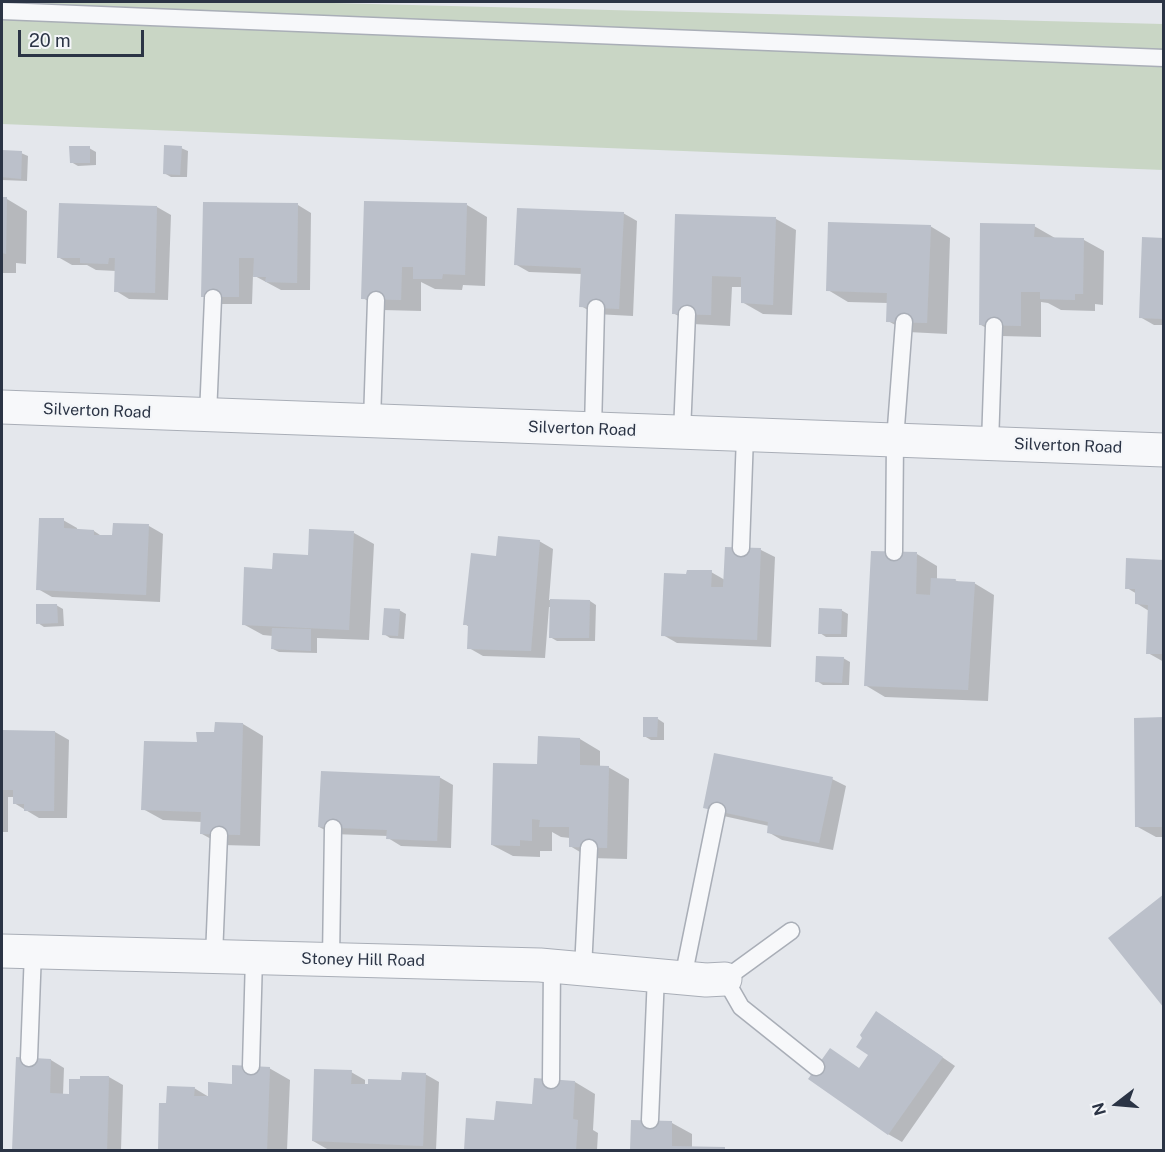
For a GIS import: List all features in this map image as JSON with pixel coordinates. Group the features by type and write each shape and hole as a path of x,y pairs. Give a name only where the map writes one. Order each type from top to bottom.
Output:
{"street":[{"name":"Silverton Road","path":"2,407 1164,450"},
{"name":"Stoney Hill Road","path":"17,951 568,967 706,980 725,979"}],"lane":[{"path":"2,11 1164,58"},
{"path":"208,415 213,297"},
{"path":"372,421 376,300"},
{"path":"593,429 596,308"},
{"path":"682,432 687,314"},
{"path":"894,552 895,440 904,322"},
{"path":"990,444 994,326"},
{"path":"741,548 745,435"},
{"path":"650,1120 670,976 717,811"},
{"path":"331,959 333,828"},
{"path":"214,956 219,835"},
{"path":"551,1080 589,848"},
{"path":"791,931 725,979 741,1007 816,1067"},
{"path":"17,951 29,1058"},
{"path":"251,1066 254,957"}],"green space":[{"path":"2,2 293,2 1163,24 1163,170 2,124"}],"building":[{"path":"164,145 182,146 180,175 163,174"},
{"path":"69,146 90,146 90,163 70,163"},
{"path":"2,150 22,151 21,179 2,177"},
{"path":"2,197 7,197 6,254 2,253"},
{"path":"364,201 467,203 465,275 443,274 442,279 413,279 413,267 402,267 401,300 361,299"},
{"path":"203,202 298,203 297,283 265,282 266,277 253,277 254,258 239,258 239,297 201,297"},
{"path":"59,203 157,206 155,293 114,292 115,258 109,258 108,264 80,263 80,258 57,258"},
{"path":"517,208 624,212 619,309 579,307 581,268 514,265"},
{"path":"675,214 776,217 773,305 741,303 741,277 712,276 711,315 672,314"},
{"path":"828,222 931,225 927,323 886,322 887,293 826,291"},
{"path":"980,223 1035,224 1034,237 1084,238 1083,294 1075,294 1075,300 1040,299 1040,292 1021,292 1021,326 979,325"},
{"path":"1142,237 1164,238 1164,319 1139,318"},
{"path":"39,518 64,518 64,528 94,530 94,535 112,535 113,523 149,524 146,595 36,590"},
{"path":"309,529 354,531 349,630 242,625 244,567 272,569 273,553 308,555"},
{"path":"498,536 540,540 531,651 467,649 468,625 463,625 471,553 496,556"},
{"path":"725,547 761,548 757,640 661,636 664,573 686,574 687,570 712,570 711,587 723,587"},
{"path":"871,551 917,552 916,594 930,595 931,578 975,582 968,690 864,686"},
{"path":"1126,558 1164,560 1164,654 1146,654 1148,605 1135,604 1135,589 1125,589"},
{"path":"550,599 590,600 589,638 549,638"},
{"path":"36,604 57,604 58,623 36,624"},
{"path":"384,608 400,609 398,636 382,635"},
{"path":"819,608 842,609 841,634 818,634"},
{"path":"272,628 311,629 311,651 271,649"},
{"path":"816,656 844,657 842,683 815,682"},
{"path":"643,717 658,717 657,737 643,737"},
{"path":"1164,717 1164,827 1135,827 1134,718"},
{"path":"215,722 243,723 240,835 200,834 201,812 141,810 144,741 197,742 196,732 214,732"},
{"path":"2,730 55,731 54,811 24,811 24,804 13,804 13,790 2,790"},
{"path":"538,736 580,738 580,765 609,766 607,848 569,847 569,827 539,827 540,820 532,819 532,841 520,840 520,846 491,845 493,763 537,764"},
{"path":"714,753 833,777 819,843 767,833 768,822 703,808"},
{"path":"321,771 440,776 437,841 386,839 387,830 318,827"},
{"path":"1164,894 1164,1008 1108,938"},
{"path":"876,1011 943,1057 888,1135 808,1079 830,1048 859,1068 868,1055 856,1047 862,1038 860,1035"},
{"path":"16,1057 51,1059 50,1093 69,1094 69,1079 80,1079 80,1076 109,1076 107,1150 12,1150"},
{"path":"232,1065 270,1067 267,1150 158,1150 159,1103 166,1103 167,1086 195,1087 194,1096 208,1096 208,1082 232,1084"},
{"path":"314,1069 352,1070 351,1084 368,1084 368,1079 401,1080 402,1072 426,1073 423,1146 312,1141"},
{"path":"534,1078 575,1081 573,1119 578,1120 576,1150 464,1150 466,1118 494,1120 496,1101 532,1104"},
{"path":"631,1120 672,1121 672,1146 725,1147 725,1150 630,1150"}]}
